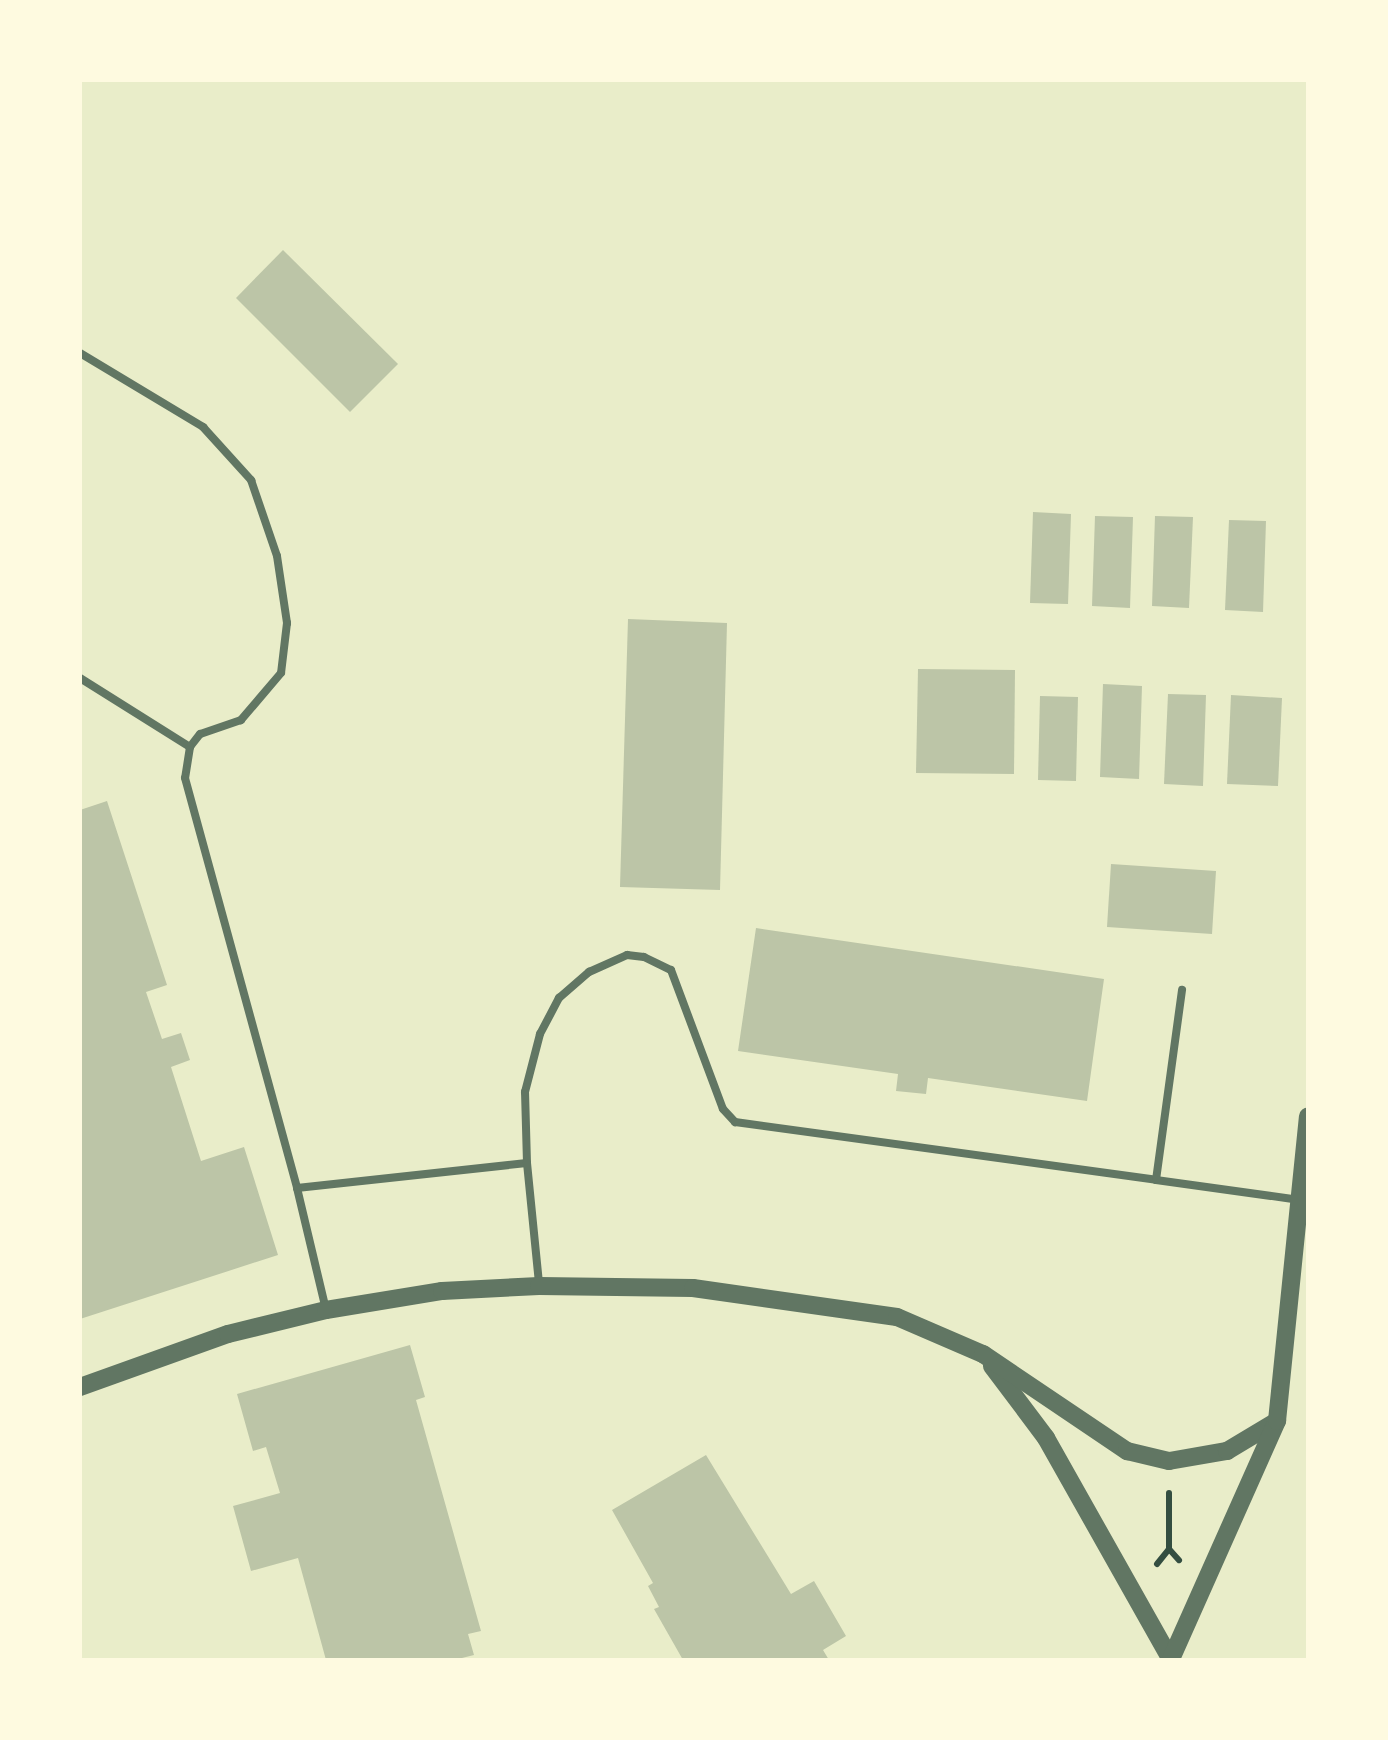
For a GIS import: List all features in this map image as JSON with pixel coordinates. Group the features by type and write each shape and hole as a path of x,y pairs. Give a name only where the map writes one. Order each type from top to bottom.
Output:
{"street":[{"path":"1171,1659 1277,1421 1308,1120"},
{"path":"80,1387 228,1334 326,1310 442,1291 539,1286 693,1288 898,1317 983,1354 1127,1450 1169,1461 1227,1450 1277,1421"},
{"path":"983,1354 1046,1438 1171,1659"}],"lane":[{"path":"80,353 203,427 250,480 277,556 288,623 281,673 241,720 200,734 190,747 185,778 297,1188 326,1310"},
{"path":"80,678 190,747"},
{"path":"539,1286 527,1163 526,1092 540,1034 559,998 589,972 627,955 644,957 671,970 723,1110 735,1122 1300,1200"},
{"path":"1156,1180 1182,990"},
{"path":"297,1188 527,1163"}],"path":[{"path":"1157,1564 1169,1549 1169,1482"},
{"path":"1169,1549 1181,1562"}],"building":[{"path":"283,250 398,364 350,412 236,298"},
{"path":"1033,512 1071,514 1068,604 1030,603"},
{"path":"1095,516 1133,517 1130,608 1092,606"},
{"path":"1155,516 1193,517 1189,608 1152,606"},
{"path":"1229,520 1266,521 1263,612 1225,610"},
{"path":"628,619 727,623 720,890 620,887"},
{"path":"918,669 1015,670 1014,774 916,773"},
{"path":"1103,684 1142,686 1139,779 1100,777"},
{"path":"1168,694 1206,695 1203,786 1164,784"},
{"path":"1231,695 1282,698 1278,786 1227,784"},
{"path":"1040,696 1078,697 1076,781 1038,780"},
{"path":"107,801 167,985 146,992 162,1039 181,1033 190,1060 171,1067 201,1161 244,1147 278,1255 80,1319 80,810"},
{"path":"1111,864 1216,871 1212,934 1107,927"},
{"path":"756,928 1104,979 1087,1101 928,1078 926,1094 896,1091 898,1074 738,1051"},
{"path":"410,1345 425,1397 416,1400 481,1631 468,1634 474,1655 454,1660 326,1660 298,1558 251,1571 233,1506 280,1493 266,1447 253,1451 237,1394"},
{"path":"706,1455 791,1594 814,1581 846,1636 823,1650 829,1660 683,1660 654,1609 659,1607 648,1586 653,1583 612,1510"}]}
